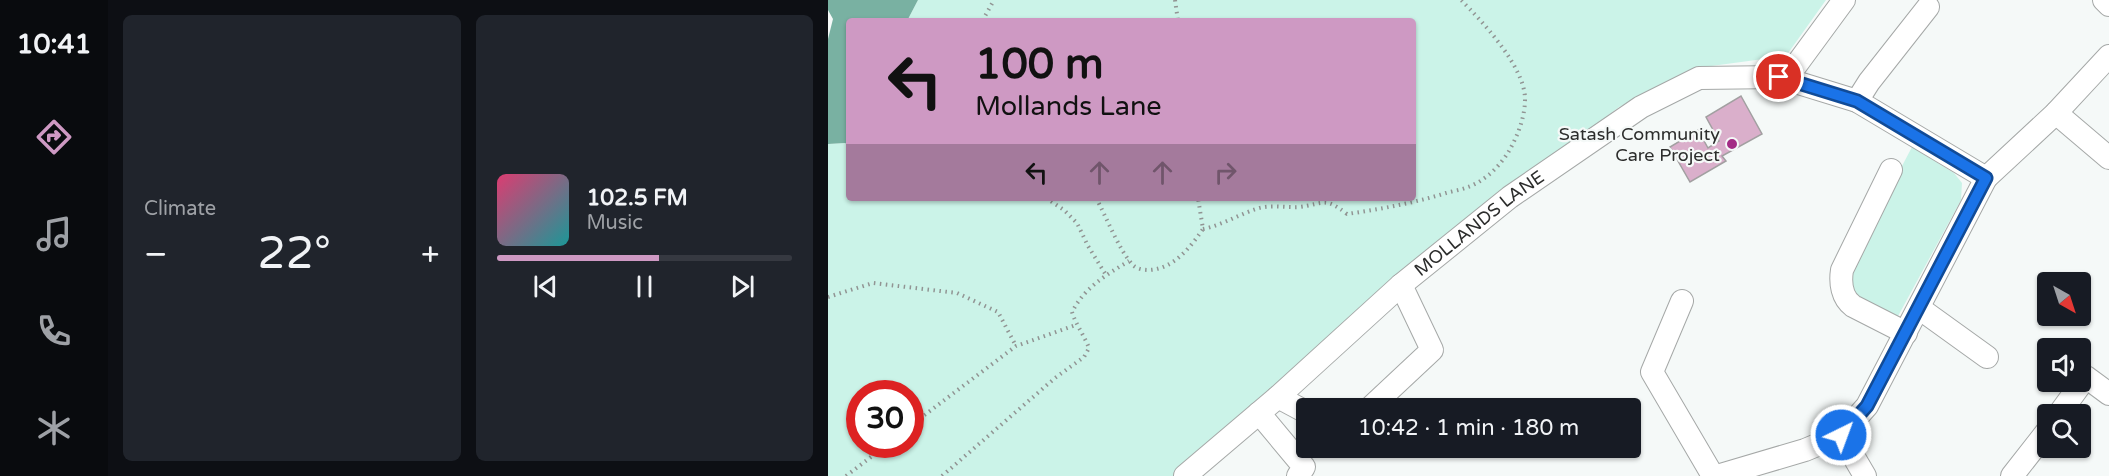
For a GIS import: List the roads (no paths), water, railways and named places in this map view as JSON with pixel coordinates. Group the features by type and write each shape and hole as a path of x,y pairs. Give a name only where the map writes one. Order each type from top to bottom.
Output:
{"street":[{"path":"1786,79 1844,0"},
{"path":"2104,0 2109,5"},
{"path":"1857,101 1869,82 1928,7"},
{"path":"1717,476 1805,450 1841,435 1867,406 1986,178 2056,113 2109,56"},
{"name":"MOLLANDS LANE","path":"1185,476 1278,397 1401,285 1510,197 1641,107 1699,78 1779,77 1857,101 1986,178"},
{"path":"2056,113 2109,158"},
{"path":"1891,170 1842,270 1841,285 1848,302 1853,306 1906,333"},
{"path":"1381,398 1432,351 1401,285"},
{"path":"1682,301 1652,372 1713,476"},
{"path":"1919,308 1988,357"},
{"path":"2066,404 2086,377 2109,394"},
{"path":"1278,397 1296,407"},
{"path":"1259,413 1304,467 1298,476"},
{"path":"1841,435 1865,476"},
{"path":"2012,476 2037,444"}],"place":[{"name":"Satash Community Care Project","path":"1732,144"}]}
